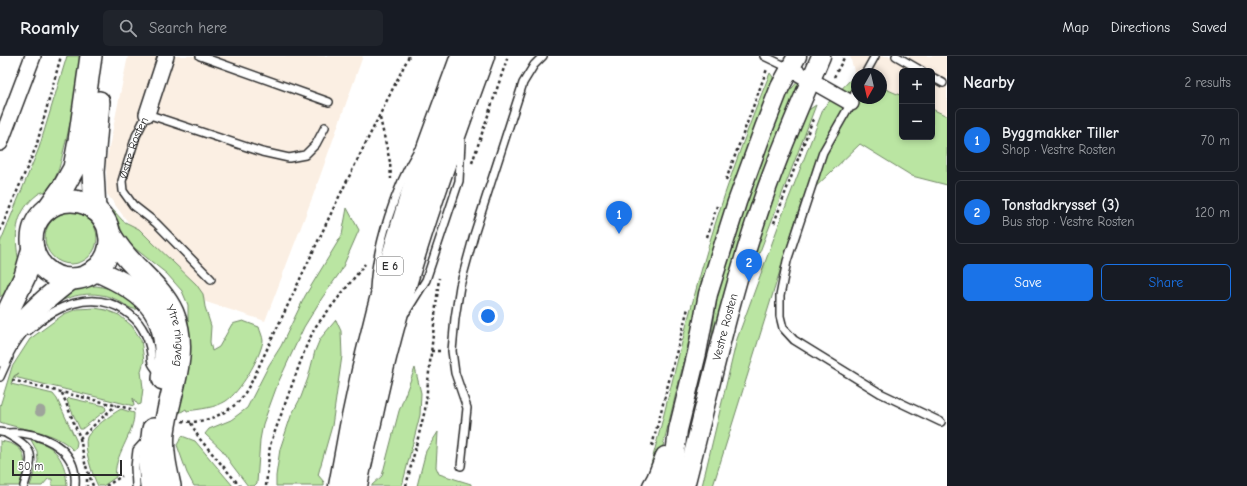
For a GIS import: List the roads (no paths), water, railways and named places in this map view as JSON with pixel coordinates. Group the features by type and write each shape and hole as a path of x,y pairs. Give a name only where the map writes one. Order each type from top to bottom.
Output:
{"highway":[{"name":"E 6","path":"454,107 462,56"},
{"name":"E 6","path":"348,484 364,365 380,337 408,205 454,107 483,56"}],"main road":[{"path":"71,279 58,276 46,270 37,260 33,248 32,236 35,225 41,215 49,207 64,186 74,168 91,56"},
{"path":"95,210 92,172 97,114 105,56"},
{"path":"5,341 32,311 48,297 71,279 84,276 95,270 107,253 109,233 106,224 95,210 84,203 72,201 60,202 49,207"},
{"name":"Ytre ringveg","path":"109,233 119,249 163,295 173,314 179,335 180,353 178,369 164,432 163,447 165,486"},
{"path":"5,341 33,248"},
{"name":"Ytre ringveg","path":"95,270 118,279 136,291 146,300 158,317 164,336 165,347 163,378 152,434 149,463 165,486"}],"street":[{"path":"0,143 32,56"},
{"name":"Østre Rosten","path":"147,114 166,56"},
{"name":"Vestre Rosten","path":"686,486 734,290 760,208 786,136 821,56"},
{"path":"794,63 810,81 851,103"},
{"name":"Vestre Rosten","path":"668,486 675,455 678,430 697,353 708,294 737,202 764,128 780,87 794,63"},
{"name":"Vestre Rosten","path":"652,486 678,430"}],"lane":[{"path":"200,56 329,102"},
{"path":"461,466 467,408 455,373 452,351 460,286 476,228 523,83 534,65 543,56"},
{"path":"764,56 794,63"},
{"path":"868,68 875,56"},
{"path":"896,56 917,68"},
{"path":"935,79 943,83"},
{"path":"851,103 823,152 787,261 780,296 780,316 783,328 794,340 880,393 941,422"},
{"path":"380,337 426,280 459,182 454,107"},
{"path":"147,114 262,152 289,158 305,155 316,144 325,127"},
{"name":"Østre Rosten","path":"147,114 136,136 122,181 123,191 133,205 156,223 211,279"},
{"path":"0,377 5,341 22,338 30,329 46,316 69,304 83,300 94,300 119,307 130,314 142,327 148,341 152,363 163,378"},
{"path":"3,433 24,444 30,454 31,462 24,486"},
{"path":"3,433 22,433 42,438 59,446 71,462 76,480 75,486"},
{"path":"136,486 135,467 138,450 152,434"}],"place":[{"name":"Byggmakker Tiller","path":"619,234"},
{"name":"Tonstadkrysset (3)","path":"749,282"}]}
